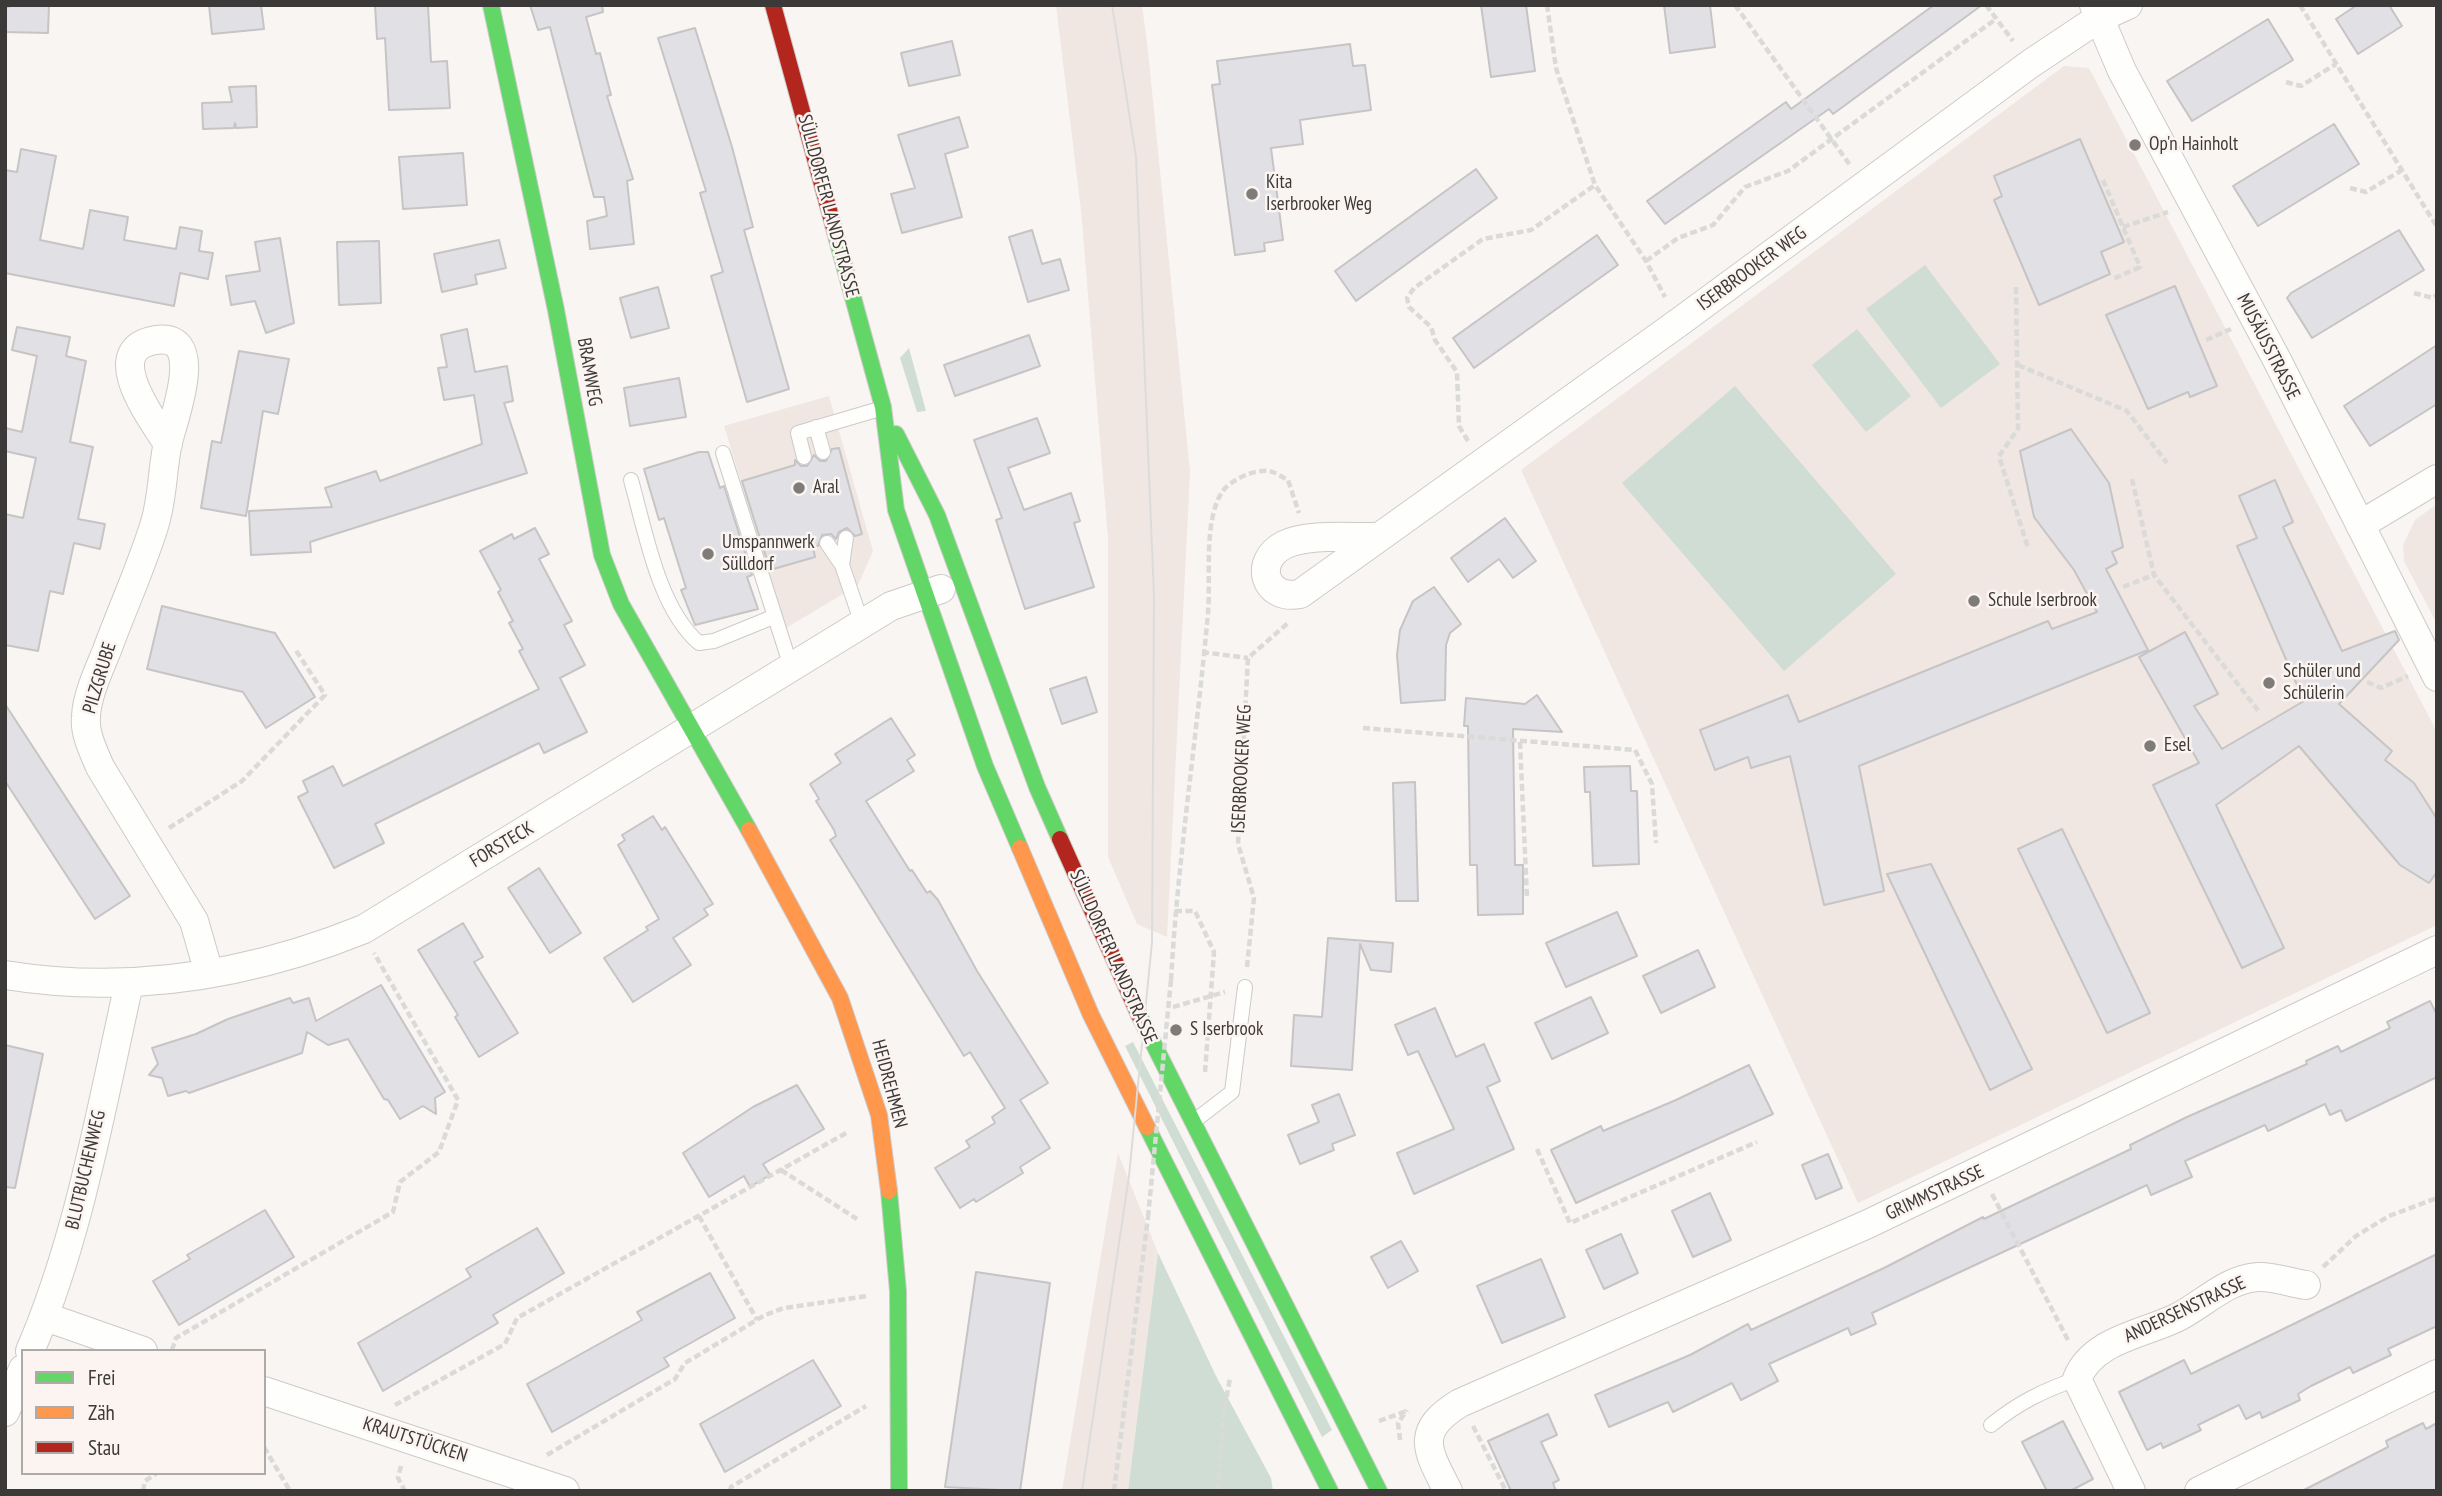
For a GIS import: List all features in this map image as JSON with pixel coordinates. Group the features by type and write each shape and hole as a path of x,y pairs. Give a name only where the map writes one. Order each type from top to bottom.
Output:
{"main road":[{"name":"BRAMWEG","path":"491,5 556,310 602,555 621,604 690,729"},
{"name":"SÜLLDORFER LANDSTRASSE","path":"774,5 883,407 897,510 923,594 985,766 1091,1015 1330,1491"},
{"name":"SÜLLDORFER LANDSTRASSE","path":"883,407 937,515 1037,787 1124,983 1379,1491"},
{"name":"HEIDREHMEN","path":"690,729 807,933 840,998 860,1051 879,1115 895,1242 898,1291 899,1491"}],"street":[{"name":"ISERBROOKER WEG","path":"1378,537 1300,539 1272,553 1266,564 1267,578 1274,590 1287,597 1300,594 1678,323 2029,64 2096,11 2128,5"},
{"name":"MUSÄUSSTRASSE","path":"2096,11 2153,133 2276,358 2360,525 2424,676"},
{"name":"PILZGRUBE","path":"168,444 155,523 99,671 86,717 89,741 100,767 194,921 209,973"},
{"path":"2360,525 2437,479"},
{"name":"FORSTECK","path":"5,975 41,980 129,984 209,973 285,957 364,929 891,606 960,583"},
{"name":"GRIMMSTRASSE","path":"1448,1491 1427,1439 1430,1426 1460,1403 1868,1224 2437,950"},
{"name":"BLUTBUCHENWEG","path":"31,1349 46,1317 70,1239 129,984"},
{"name":"ANDERSENSTRASSE","path":"2080,1373 2124,1338 2176,1318 2239,1281 2259,1277 2306,1285"},
{"path":"46,1317 137,1349"},
{"path":"2080,1373 2131,1491"},
{"path":"5,1412 21,1374"},
{"path":"2199,1491 2437,1374"},
{"name":"KRAUTSTÜCKEN","path":"266,1392 565,1491"}],"lane":[{"path":"804,457 797,433 883,407"},
{"path":"816,428 823,452"},
{"path":"723,453 791,667"},
{"path":"631,480 656,565 673,609 687,633 699,643 714,641 773,617"},
{"path":"842,565 846,538"},
{"path":"827,543 842,565 862,624"},
{"path":"1192,1123 1233,1092 1245,987"},
{"path":"1991,1425 2016,1405 2080,1373"}],"path":[{"path":"1547,5 1556,68 1595,185 1646,261 1678,323"},
{"path":"1735,5 1864,186"},
{"path":"1646,261 1678,238 1713,225 1745,187 1788,171 1996,19 1986,5"},
{"path":"2300,5 2437,227"},
{"path":"2286,82 2301,86 2336,64"},
{"path":"2350,188 2367,192 2402,170"},
{"path":"2103,180 2140,267 2113,279"},
{"path":"1482,465 1459,426 1457,372 1436,340 1431,327 1409,307 1407,298 1414,288 1482,239 1531,230 1595,185"},
{"path":"2123,227 2172,211"},
{"path":"2017,287 2018,429 1999,456 2028,548"},
{"path":"2413,293 2433,298 2437,295"},
{"path":"2206,340 2232,329"},
{"path":"2017,365 2127,411 2167,463"},
{"path":"1114,1491 1148,1217 1175,911 1208,613 1210,541 1216,504 1223,490 1252,473 1270,471 1288,480 1298,505 1300,539"},
{"path":"2132,479 2154,575 2260,712"},
{"path":"2123,587 2154,575"},
{"path":"1202,652 1248,658 1288,623 1295,621"},
{"path":"147,843 243,781 325,695 295,649"},
{"name":"ISERBROOKER WEG","path":"1245,987 1254,898 1238,844 1248,658"},
{"path":"2367,682 2381,688 2424,676"},
{"path":"1363,728 1635,750 1652,784 1656,844"},
{"path":"1520,742 1527,898"},
{"path":"1175,911 1195,911 1210,938 1214,952 1204,1085"},
{"path":"172,1349 176,1338 393,1212 400,1182 439,1152 458,1100 372,951 364,929"},
{"path":"1166,1010 1245,987"},
{"path":"381,1429 388,1408 505,1344 517,1318 879,1115"},
{"path":"1537,1149 1570,1223 1758,1142"},
{"path":"781,1170 895,1242"},
{"path":"1987,1184 2080,1373"},
{"path":"2306,1285 2356,1236 2397,1212 2437,1198"},
{"path":"699,1216 757,1320"},
{"path":"533,1479 541,1459 675,1379 685,1363 757,1320 784,1308 898,1291"},
{"path":"1218,1491 1223,1418 1230,1378"},
{"path":"730,1491 731,1487 900,1386"},
{"path":"1387,1418 1408,1410"},
{"path":"1468,1418 1482,1440 1506,1491"},
{"path":"266,1450 290,1491"},
{"path":"143,1491 145,1481 154,1475"}],"shaded area":[{"path":"1056,5 1142,5 1148,51 1190,472 1167,937 1137,924 1108,857 1108,538 1081,210"},
{"name":"Schule Iserbrook","path":"2064,66 2089,68 2437,732 2437,925 1858,1203 1521,470"},
{"path":"1925,265 2000,364 1941,408 1866,309"},
{"path":"1857,329 1911,396 1866,432 1812,365"},
{"path":"909,348 926,411 917,412 900,358"},
{"path":"1735,386 1896,574 1784,671 1622,483"},
{"name":"Aral","path":"829,396 873,551 858,585 786,628 724,426"},
{"path":"2437,504 2437,624 2404,561 2403,545 2415,520"},
{"path":"1133,1042 1332,1430 1322,1437 1125,1046"},
{"path":"1118,1153 1158,1253 1128,1491 1062,1491"},
{"path":"1158,1253 1216,1376 1271,1478 1273,1491 1128,1491"}],"building":[{"path":"13,5 49,5 48,33 5,32 5,8"},
{"path":"209,5 261,5 264,29 212,34"},
{"path":"375,5 428,5 431,62 447,61 450,108 389,110 385,38 377,39"},
{"path":"530,5 602,5 603,12 586,17 596,54 600,53 611,95 607,96 633,179 627,181 634,244 590,249 587,221 607,216 604,197 594,197 550,27 538,30"},
{"path":"1481,5 1526,5 1535,71 1491,77"},
{"path":"1664,5 1710,5 1715,47 1670,53"},
{"path":"1934,5 1982,5 1833,114 1829,109 1665,224 1647,201 1786,102 1791,109"},
{"path":"2357,5 2389,5 2402,26 2358,54 2336,19"},
{"path":"2268,19 2293,60 2192,121 2167,81"},
{"path":"695,28 732,147 753,227 744,230 789,389 747,402 711,276 723,272 700,193 706,191 658,38"},
{"path":"952,41 960,75 909,86 901,53"},
{"name":"Kita Iserbrooker Weg","path":"1350,44 1353,66 1365,65 1371,110 1300,120 1303,144 1271,148 1283,240 1264,243 1265,251 1235,255 1212,85 1220,84 1217,61"},
{"path":"256,86 257,127 236,128 235,123 234,128 203,129 202,103 232,102 229,87"},
{"path":"959,117 968,147 945,154 962,217 902,233 891,194 915,188 898,135"},
{"path":"2334,124 2359,164 2258,226 2233,186"},
{"path":"2080,139 2124,242 2101,252 2110,274 2039,305 1994,200 2002,196 1994,176"},
{"path":"21,149 56,156 40,240 83,249 90,210 128,217 124,240 176,249 180,227 202,231 199,251 213,253 208,279 180,273 174,306 5,273 5,170 17,172"},
{"path":"463,153 467,205 403,209 399,157"},
{"path":"1476,169 1497,198 1356,301 1335,271"},
{"path":"1032,230 1042,264 1060,259 1069,290 1028,302 1009,237"},
{"path":"2399,230 2424,270 2312,338 2287,298 2291,293"},
{"path":"1597,235 1618,265 1474,368 1453,338"},
{"path":"280,238 294,323 266,333 255,301 231,305 226,276 260,271 255,242"},
{"path":"499,240 506,268 475,275 477,284 442,292 434,254"},
{"path":"379,241 381,303 339,305 337,242"},
{"path":"2175,286 2217,386 2190,397 2188,392 2148,409 2106,315"},
{"path":"658,287 669,328 631,338 620,298"},
{"path":"17,327 70,337 66,356 86,361 70,442 93,447 78,519 105,524 100,549 74,543 63,594 50,591 38,651 5,645 5,514 23,518 36,458 5,451 5,428 22,432 37,356 12,350"},
{"path":"467,329 475,372 507,366 513,401 504,403 527,473 310,542 311,552 251,555 249,511 332,507 325,488 376,471 380,481 482,444 474,395 444,400 438,368 447,367 441,335"},
{"path":"1029,335 1040,366 955,396 944,365"},
{"path":"2437,345 2437,404 2370,446 2344,406"},
{"path":"239,351 289,359 278,414 263,411 246,516 201,508 212,441 221,443"},
{"path":"679,378 686,417 630,426 624,388"},
{"path":"1037,418 1050,453 1008,468 1024,510 1071,493 1080,521 1074,523 1094,587 1025,609 996,520 1002,518 974,440"},
{"path":"2071,429 2109,483 2123,547 2112,552 2117,563 2106,569 2148,650 1859,766 1884,891 1824,905 1790,756 1751,768 1748,757 1715,770 1700,730 1788,695 1799,722 2048,621 2052,629 2097,612 2074,570 2034,517 2020,451"},
{"path":"839,448 862,534 855,536 847,528 839,532 836,539 831,534 822,535 818,546 813,547 815,557 770,570 742,481 795,465 795,460 801,466 807,466 814,455 820,461 826,461 832,449"},
{"name":"Umspannwerk Sülldorf","path":"699,452 708,452 720,488 724,486 752,575 747,577 758,609 695,625 681,590 686,588 664,518 659,520 644,469"},
{"path":"2275,480 2293,522 2283,527 2342,651 2395,631 2399,640 2339,704 2392,751 2385,760 2414,783 2437,819 2437,872 2429,883 2400,865 2299,746 2216,805 2284,948 2242,968 2153,785 2199,763 2139,657 2185,632 2218,694 2194,706 2222,749 2304,701 2237,546 2257,538 2239,496"},
{"path":"1505,518 1536,561 1513,578 1499,559 1468,582 1451,558"},
{"path":"535,528 549,554 539,559 572,621 564,625 585,665 560,678 587,732 544,753 539,743 375,824 384,843 334,868 298,797 308,792 303,781 333,766 343,786 539,689 519,651 523,649 509,623 513,621 498,592 501,590 480,551 512,534 514,539"},
{"path":"1434,587 1461,624 1450,633 1446,645 1445,700 1401,703 1397,655 1400,630 1413,601"},
{"path":"162,606 275,633 315,697 266,728 243,692 147,669"},
{"path":"1086,677 1097,712 1062,724 1050,689"},
{"path":"1537,695 1562,732 1513,729 1515,865 1523,865 1523,914 1478,915 1477,865 1470,865 1468,726 1464,726 1466,698 1525,704"},
{"path":"5,704 130,896 95,919 5,781"},
{"path":"891,718 915,755 907,760 914,771 866,801 910,871 912,870 927,893 930,891 938,900 977,971 1048,1083 1020,1100 1050,1148 1020,1167 1023,1173 976,1202 974,1199 960,1208 935,1168 970,1147 966,1141 995,1123 992,1117 1005,1108 970,1052 964,1056 830,840 836,836 834,830 816,801 819,799 810,784 841,763 835,754"},
{"path":"1630,766 1631,791 1637,791 1639,864 1593,866 1590,792 1585,792 1584,767"},
{"path":"1415,782 1418,901 1396,901 1393,783"},
{"path":"653,816 662,830 665,827 713,904 704,909 708,915 673,938 691,965 633,1002 604,958 648,930 646,927 659,919 618,845 625,840 622,835"},
{"path":"2062,829 2150,1013 2107,1033 2018,849"},
{"path":"1931,864 2032,1069 1990,1090 1887,874"},
{"path":"539,868 581,933 550,953 508,888"},
{"path":"1617,912 1637,956 1566,987 1546,943"},
{"path":"463,923 483,957 474,962 518,1033 479,1057 455,1017 458,1015 418,950"},
{"path":"1328,938 1393,943 1391,972 1371,970 1360,944 1352,1070 1291,1066 1294,1015 1322,1017"},
{"path":"1698,950 1715,987 1661,1013 1643,976"},
{"path":"381,985 445,1092 435,1098 436,1114 423,1106 400,1119 388,1100 384,1099 348,1039 328,1045 307,1032 302,1053 189,1093 186,1091 168,1096 162,1078 149,1075 158,1064 152,1048 290,998 293,1003 309,998 316,1021"},
{"path":"1591,997 1608,1033 1552,1059 1535,1023"},
{"path":"2430,1001 2437,1015 2437,1077 2346,1121 2341,1110 2330,1115 2325,1104 2268,1131 2265,1125 2185,1161 2192,1177 2151,1195 2147,1185 1872,1313 1876,1324 1851,1335 1848,1328 1769,1364 1778,1381 1741,1400 1732,1383 1673,1412 1668,1402 1609,1427 1595,1395 1690,1355 1748,1324 1751,1330 1884,1268 1983,1217 1984,1219 2131,1149 2130,1145 2187,1117 2307,1064 2306,1061 2338,1046 2341,1052 2390,1028 2387,1022"},
{"path":"1435,1008 1456,1057 1484,1044 1500,1081 1487,1087 1514,1149 1414,1194 1397,1153 1454,1129 1418,1051 1408,1055 1395,1025"},
{"path":"5,1045 43,1054 15,1188 5,1187"},
{"path":"1749,1065 1773,1114 1576,1203 1551,1150 1601,1126 1603,1131 1676,1100"},
{"path":"797,1085 824,1129 763,1164 770,1175 750,1187 744,1176 709,1197 683,1153 753,1107"},
{"path":"1339,1094 1355,1135 1332,1144 1334,1150 1300,1164 1288,1135 1319,1122 1312,1105"},
{"path":"1828,1154 1842,1188 1816,1199 1802,1165"},
{"path":"1710,1193 1731,1240 1693,1257 1672,1211"},
{"path":"265,1210 294,1257 179,1325 153,1281 190,1259 187,1255"},
{"path":"537,1228 564,1273 493,1315 498,1323 383,1391 358,1343 471,1277 466,1269"},
{"path":"1621,1234 1638,1273 1604,1289 1586,1250"},
{"path":"1401,1241 1418,1271 1388,1288 1371,1257"},
{"path":"2437,1254 2437,1326 2388,1349 2391,1355 2353,1373 2350,1367 2311,1386 2298,1394 2300,1400 2262,1418 2260,1412 2246,1419 2239,1405 2198,1425 2201,1430 2163,1448 2161,1443 2147,1450 2119,1392 2184,1360 2191,1374"},
{"path":"1541,1259 1565,1317 1502,1343 1477,1286"},
{"path":"976,1272 1050,1283 1020,1491 945,1487"},
{"path":"710,1273 735,1318 664,1358 669,1366 552,1432 527,1384 642,1320 637,1312"},
{"path":"813,1360 841,1406 725,1472 700,1424"},
{"path":"1548,1414 1557,1435 1541,1442 1559,1480 1553,1483 1556,1491 1511,1491 1488,1441"},
{"path":"2063,1421 2093,1479 2070,1491 2047,1491 2022,1442"},
{"path":"2423,1423 2426,1429 2437,1423 2437,1491 2302,1491 2388,1447 2386,1441"}],"tram line":[{"path":"1082,1491 1129,1176 1152,942 1154,597 1136,157 1112,5"}],"traffic: fast":[{"path":"491,5 556,310 602,555 621,604 749,830"},
{"path":"835,232 883,407 896,510 985,766 1020,848"},
{"path":"896,434 937,515 1037,787 1060,839"},
{"path":"1139,1015 1379,1491"},
{"path":"1147,1127 1330,1491"},
{"path":"889,1191 898,1291 899,1491"}],"traffic: slow":[{"path":"749,830 840,998 879,1115 889,1191"},
{"path":"1020,848 1091,1015 1147,1127"}],"traffic: jam":[{"path":"773,5 835,232"},
{"path":"1060,839 1139,1015"}],"place":[{"name":"Op'n Hainholt","path":"2135,145"},
{"name":"Kita Iserbrooker Weg","path":"1252,194"},
{"name":"Aral","path":"799,488"},
{"name":"Umspannwerk Sülldorf","path":"708,554"},
{"name":"Schule Iserbrook","path":"1974,601"},
{"name":"Schüler und Schülerin","path":"2269,683"},
{"name":"Esel","path":"2150,746"},
{"name":"S Iserbrook","path":"1176,1030"}]}
